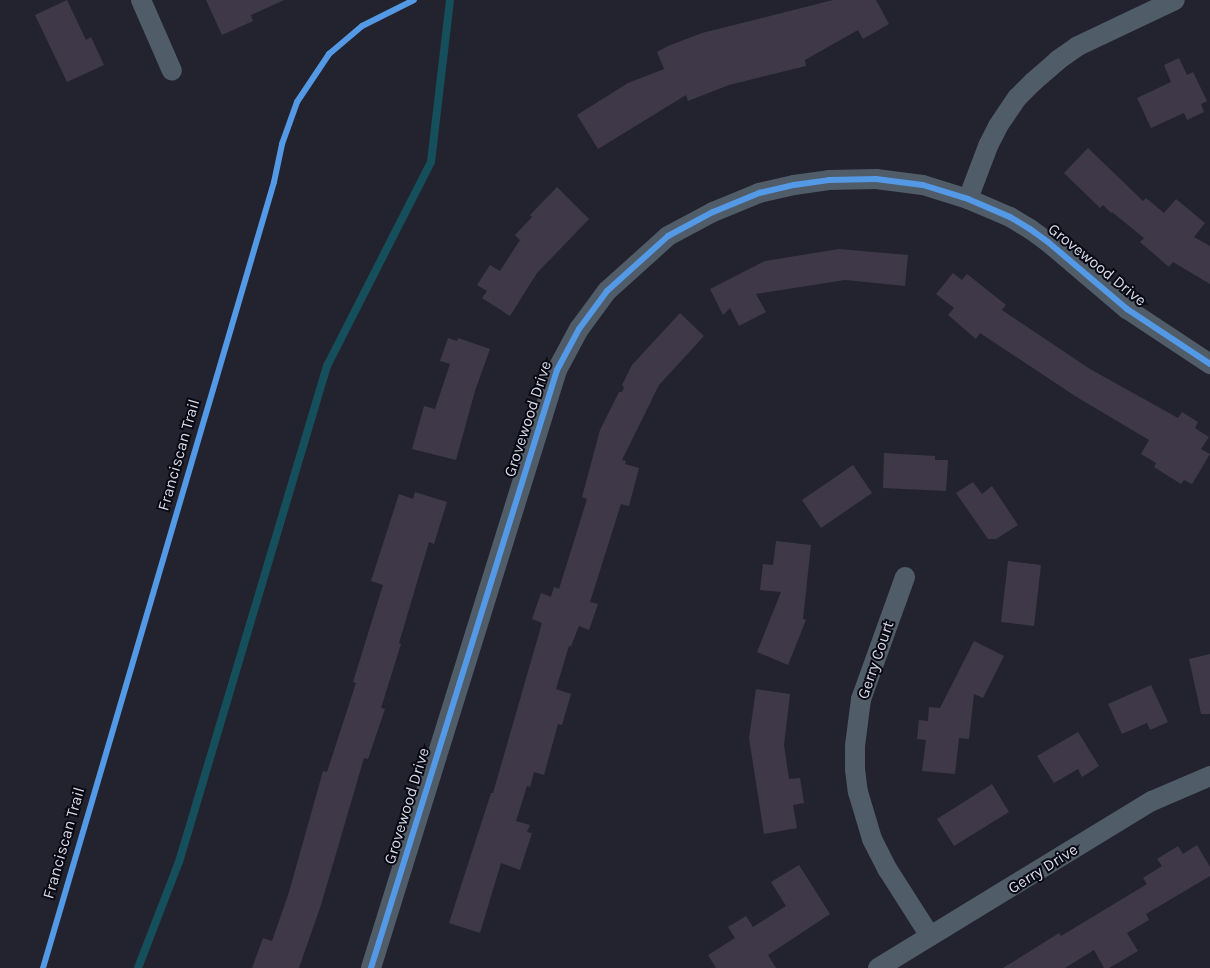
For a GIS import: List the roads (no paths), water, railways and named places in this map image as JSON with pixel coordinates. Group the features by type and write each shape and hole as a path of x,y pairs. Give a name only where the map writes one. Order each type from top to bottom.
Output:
{"street":[{"path":"140,0 172,71"},
{"path":"968,199 988,146 998,126 1017,98 1032,82 1058,60 1090,39 1175,0"},
{"name":"Grovewood Drive","path":"371,968 552,382 567,350 592,310 624,275 668,236 713,212 759,193 817,181 876,179 923,186 968,199 1010,217 1048,242 1127,309 1210,364"},
{"name":"Gerry Court","path":"905,577 861,699 855,746 855,769 858,792 872,838 888,870 930,936"},
{"name":"Gerry Drive","path":"878,968 1152,801 1210,776"}],"waterway":[{"path":"138,968 179,862 327,366 431,162 450,0"}]}
